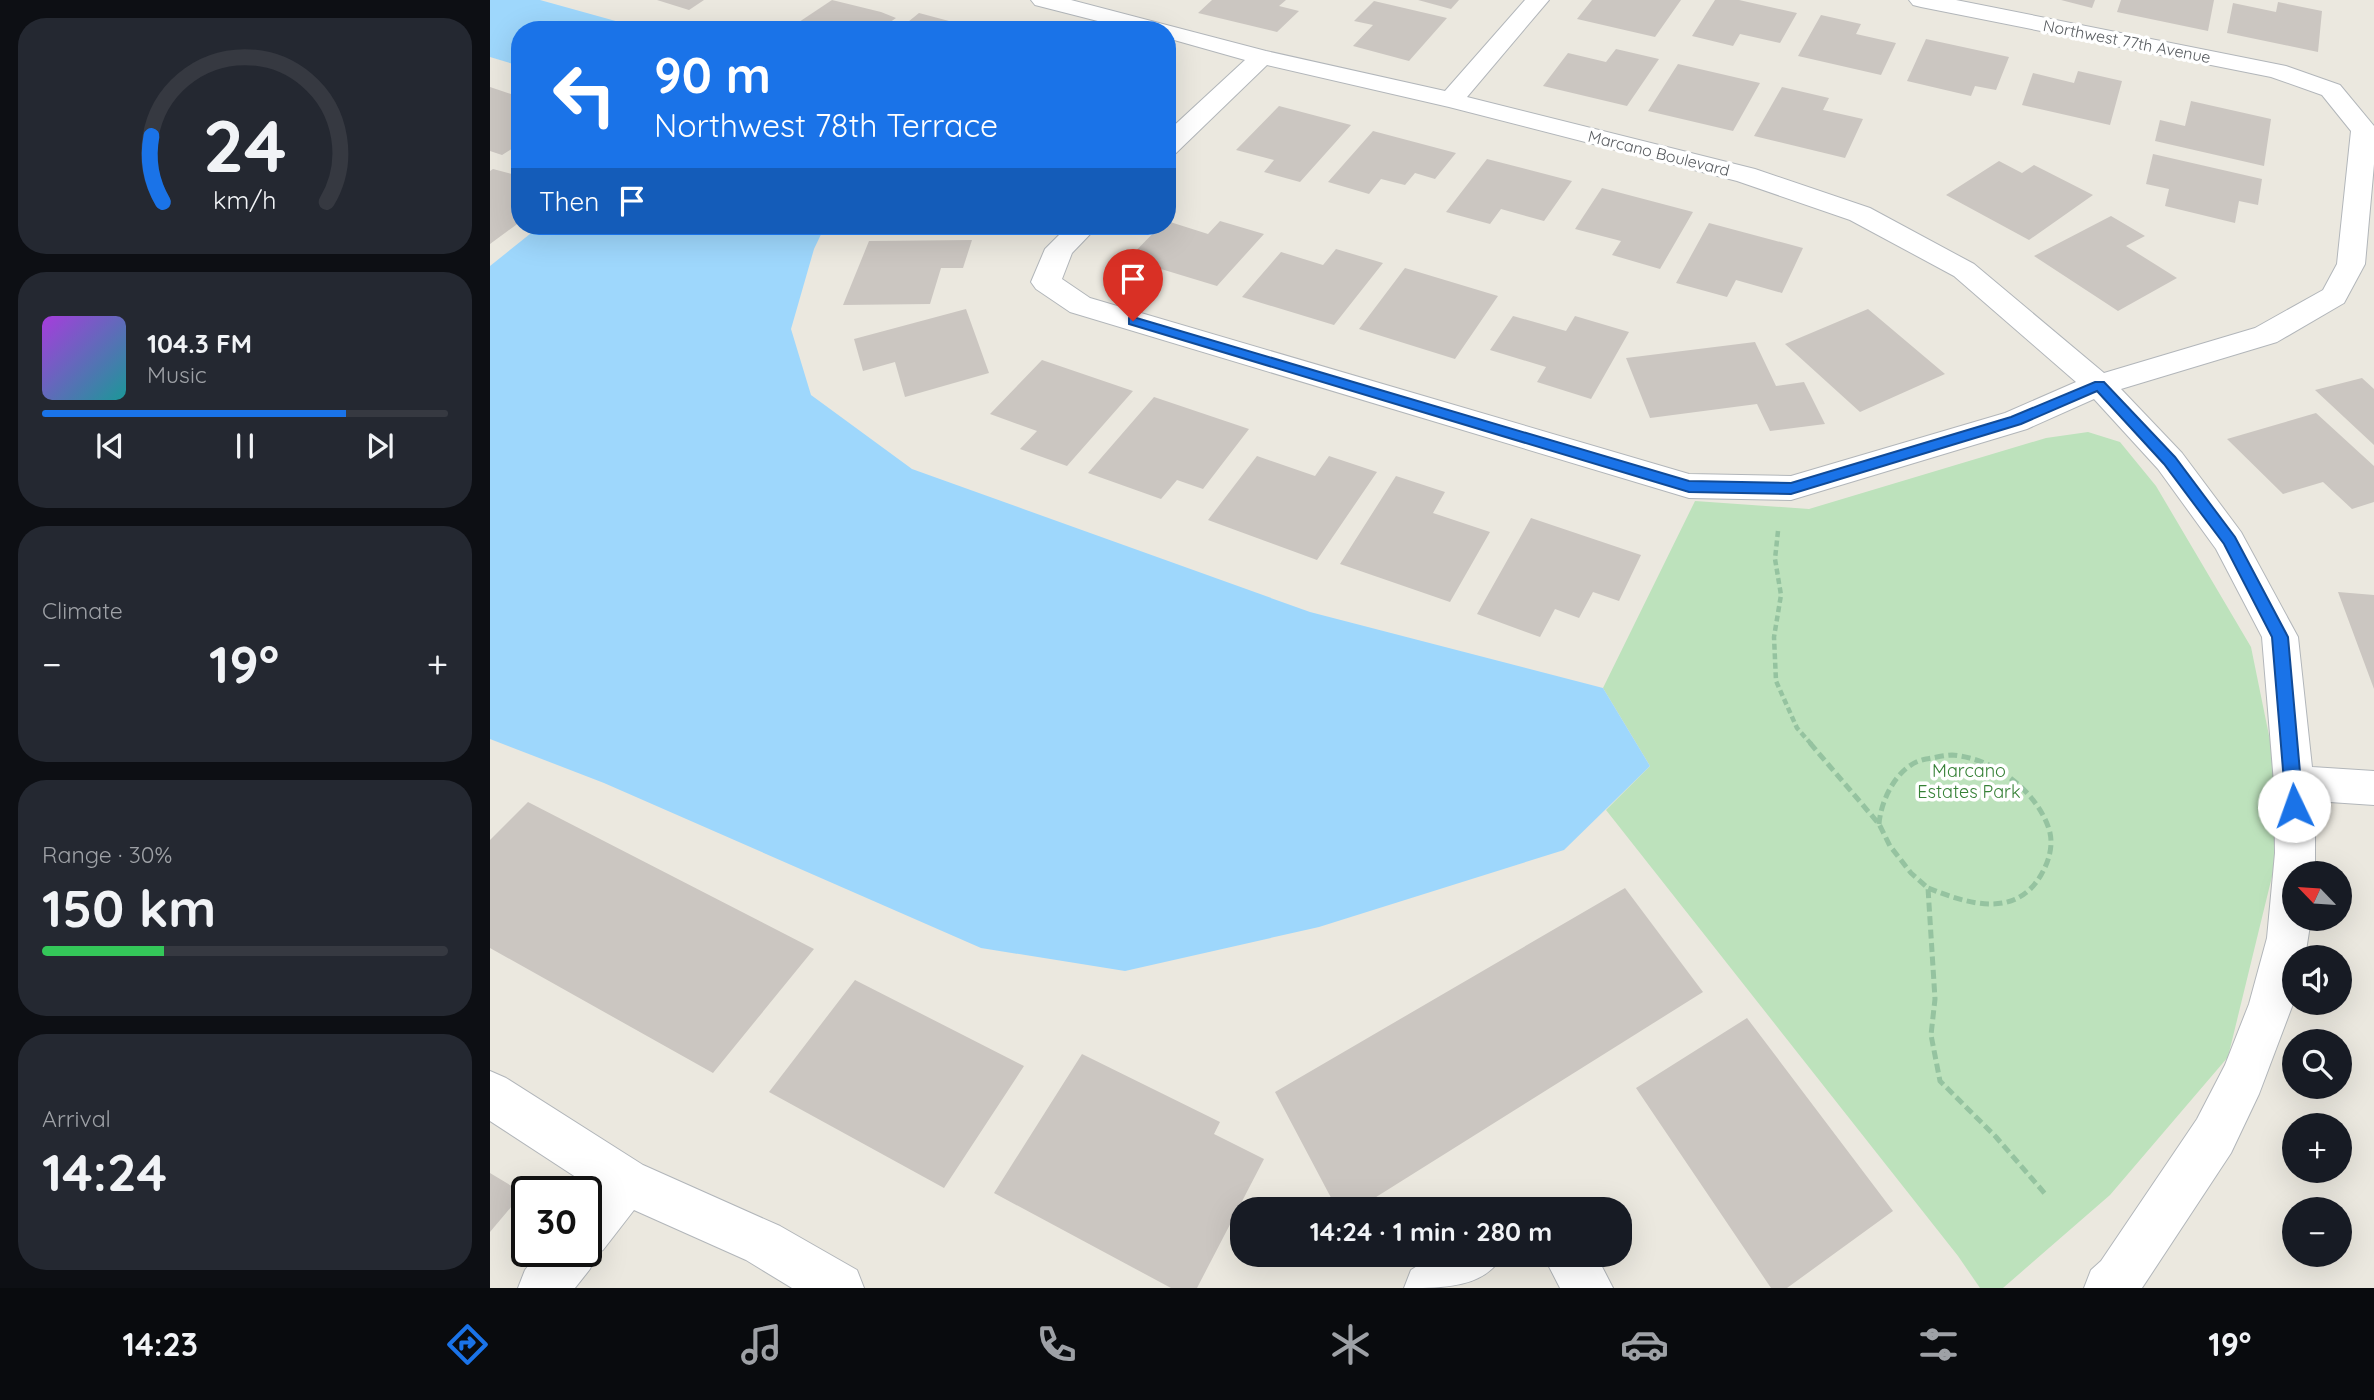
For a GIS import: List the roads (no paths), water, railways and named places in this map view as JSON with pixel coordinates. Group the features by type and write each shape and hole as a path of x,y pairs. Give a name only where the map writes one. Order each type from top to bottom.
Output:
{"street":[{"path":"1043,0 1128,21"},
{"path":"1117,18 1138,0"},
{"path":"1451,100 1537,0"},
{"name":"Northwest 77th Avenue","path":"1921,0 2277,71 2331,90 2364,130 2351,264 2334,296 2266,335 2099,385"},
{"name":"Marcano Boulevard","path":"1176,33 1262,57 1451,100 1746,175 1860,214 1964,270 2099,385 2169,461 2229,541 2280,637 2294,783 2296,853 2288,938 2271,1004 2243,1078 2214,1136 2121,1285"},
{"path":"1176,138 1262,57"},
{"path":"1074,235 1059,249 1046,282 1080,305 1689,486 1791,488 2016,421 2099,385"},
{"path":"2294,783 2374,788"},
{"path":"490,1094 626,1182 763,1243 839,1288"},
{"path":"602,1213 626,1182"},
{"path":"543,1288 559,1267"},
{"path":"1429,1288 1460,1267"},
{"path":"1575,1267 1588,1288"}],"water":[{"path":"490,0 540,0 616,21 511,21 511,63 490,57"},
{"path":"529,235 821,235 814,249 791,329 811,395 912,469 1310,612 1603,688 1650,766 1564,850 1319,927 1125,971 981,948 604,783 490,739 490,266"}],"park label":[{"name":"Marcano Estates Park","path":"1969,780"}]}
